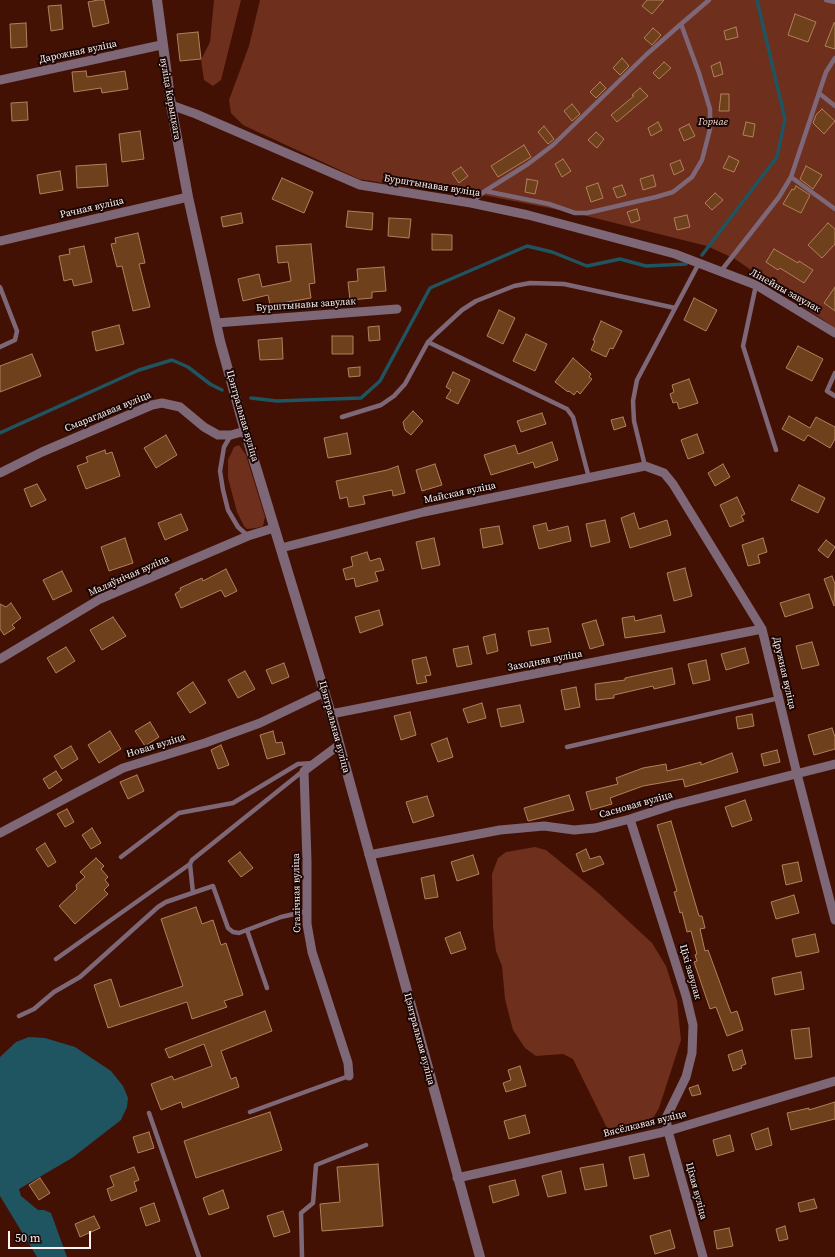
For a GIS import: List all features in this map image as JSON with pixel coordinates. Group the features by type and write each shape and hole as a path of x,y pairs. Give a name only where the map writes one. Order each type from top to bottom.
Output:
{"street":[{"name":"вуліца Карыцкага","path":"157,0 161,45 188,197"},
{"name":"Дарожная вуліца","path":"0,80 161,45"},
{"name":"Бурштынавая вуліца","path":"171,105 196,114 360,186 471,203 550,220 675,254 700,263"},
{"name":"Рачная вуліца","path":"0,241 188,197"},
{"name":"Цэнтральная вуліца","path":"188,197 216,323 245,431 325,692 480,1257"},
{"name":"Лінейны завулак","path":"700,263 756,285 835,332"},
{"name":"Бурштынавы завулак","path":"216,323 397,310"},
{"name":"Смарагдавая вуліца","path":"0,473 48,449 145,408 162,403 180,407 204,427 218,435 231,435 245,431"},
{"name":"Майская вуліца","path":"281,548 424,512 645,466"},
{"name":"Дружная вуліца","path":"645,466 664,473 673,484 762,629 797,774 835,920"},
{"name":"Маляўнічая вуліца","path":"0,659 100,599 248,536 274,528"},
{"name":"Заходняя вуліца","path":"331,714 762,629"},
{"name":"Новая вуліца","path":"0,833 124,768 205,743 260,723 325,692"},
{"path":"304,771 339,745"},
{"name":"Сасновая вуліца","path":"369,855 500,830 544,826 574,830 595,828 630,819 673,805 835,764"},
{"name":"Сталічная вуліца","path":"304,771 307,861 307,924 312,952 348,1063 349,1076"},
{"name":"Ціхі завулак","path":"630,819 684,988 693,1025 692,1053 686,1077 666,1118 668,1131"},
{"name":"Вясёлкавая вуліца","path":"458,1178 668,1131 835,1082"},
{"name":"Ціхая вуліца","path":"668,1131 703,1257"}],"lane":[{"path":"471,203 485,191 528,164 553,145 647,54 709,0"},
{"path":"826,0 835,2"},
{"path":"485,191 549,204 575,213 587,213 673,192 692,177 702,160 710,130 710,109 699,73 681,24"},
{"path":"721,271 775,202 791,177 820,94 826,72 835,58"},
{"path":"820,94 835,106"},
{"path":"791,177 835,209"},
{"path":"645,466 634,421 633,401 637,380 643,366 700,263"},
{"path":"342,417 382,405 394,396 405,384 428,342 462,310 476,301 514,286 530,283 564,284 675,308"},
{"path":"756,285 743,346 776,450"},
{"path":"0,287 17,331 15,340 0,348"},
{"path":"428,342 567,409 573,417 589,478"},
{"path":"835,372 827,391 835,396"},
{"path":"231,435 224,447 220,471 223,490 228,510 238,527 248,536"},
{"path":"567,747 779,698"},
{"path":"121,857 179,813 233,803 298,764 315,763"},
{"path":"56,959 190,864 205,849 304,771"},
{"path":"190,864 194,893"},
{"path":"18,1016 34,1009 46,998 80,977 158,907 166,902 213,886 228,928 233,932 247,930 281,917 307,911"},
{"path":"247,930 267,988"},
{"path":"250,1112 349,1076"},
{"path":"149,1113 200,1257"},
{"path":"302,1257 300,1213 313,1202 316,1166 366,1145"}],"green space":[{"path":"214,0 241,0 221,80 213,86 204,80 201,60 210,42"},
{"name":"Горнае","path":"260,0 835,0 835,328 735,259 707,246 575,213 447,188 414,188 359,179 243,125 231,113 229,100 249,46"},
{"path":"239,445 246,455 265,517 263,526 256,528 247,529 244,526 237,512 228,478 228,460 234,447"},
{"path":"535,847 546,850 596,891 652,943 666,966 677,1001 681,1040 659,1108 652,1120 640,1125 616,1132 608,1130 573,1059 563,1054 536,1056 525,1048 513,1030 505,999 502,966 496,951 493,927 492,874 498,858 506,852"}],"water":[{"path":"29,1037 45,1038 75,1047 111,1071 123,1086 128,1098 127,1107 121,1120 72,1158 19,1189 21,1196 38,1210 44,1210 51,1213 67,1257 37,1257 0,1196 0,1057 16,1042"}],"building":[{"path":"104,0 109,23 93,27 88,2"},
{"path":"647,0 664,0 652,14 642,6"},
{"path":"61,5 63,29 51,31 48,6"},
{"path":"795,14 816,22 808,42 788,35"},
{"path":"26,23 27,47 11,48 10,24"},
{"path":"835,23 835,49 825,46"},
{"path":"736,27 738,37 726,40 724,31"},
{"path":"653,28 661,35 652,45 644,38"},
{"path":"198,32 201,59 180,61 177,34"},
{"path":"622,58 629,66 620,75 613,68"},
{"path":"664,62 671,68 659,79 653,73"},
{"path":"720,62 723,74 714,77 711,66"},
{"path":"86,71 87,77 125,71 128,89 102,93 101,88 74,92 72,72"},
{"path":"600,82 606,88 596,98 590,92"},
{"path":"640,88 648,96 617,122 611,115 634,96 632,95"},
{"path":"721,94 729,94 729,111 719,111"},
{"path":"27,102 28,120 12,121 11,103"},
{"path":"572,104 580,114 572,121 564,111"},
{"path":"822,109 835,121 824,134 813,123 816,115"},
{"path":"658,122 662,130 651,136 648,128"},
{"path":"746,122 755,124 753,137 743,135"},
{"path":"689,124 695,136 684,141 679,129"},
{"path":"544,126 554,139 548,144 538,132"},
{"path":"140,131 144,159 122,162 119,134"},
{"path":"596,132 604,139 597,148 588,140"},
{"path":"524,145 531,157 498,177 491,166"},
{"path":"729,156 739,161 734,172 723,168"},
{"path":"563,159 571,171 562,177 555,164"},
{"path":"680,160 684,170 674,175 670,164"},
{"path":"106,164 108,186 77,188 76,166"},
{"path":"806,166 822,175 813,189 800,179"},
{"path":"461,167 468,176 459,183 452,173"},
{"path":"60,171 63,190 40,194 37,175"},
{"path":"653,175 656,186 643,190 640,179"},
{"path":"282,178 313,192 304,213 272,199"},
{"path":"527,179 538,181 535,194 525,192"},
{"path":"598,183 603,198 591,202 586,187"},
{"path":"622,185 626,195 617,198 613,188"},
{"path":"796,186 810,195 801,213 783,204 792,189 794,190"},
{"path":"715,193 723,200 712,210 705,203"},
{"path":"637,209 640,220 631,223 627,212"},
{"path":"348,211 373,213 372,230 346,227"},
{"path":"241,213 243,223 223,227 221,217"},
{"path":"687,215 690,227 677,230 674,218"},
{"path":"389,218 411,219 409,238 388,236"},
{"path":"828,223 835,229 835,244 822,258 808,245"},
{"path":"138,233 145,263 139,264 150,307 133,311 122,266 117,267 111,244 116,243 115,238"},
{"path":"432,234 452,235 452,250 432,250"},
{"path":"311,244 315,283 309,284 311,298 270,305 268,295 243,301 238,279 259,274 262,287 291,281 288,262 278,263 276,246"},
{"path":"84,246 92,282 74,286 72,279 64,281 59,256 70,254 69,249"},
{"path":"774,249 798,263 799,261 813,270 804,283 780,268 778,270 766,262"},
{"path":"384,267 386,291 372,292 372,298 350,300 348,282 358,281 357,269"},
{"path":"835,287 835,311 824,303"},
{"path":"694,298 717,310 706,331 684,320"},
{"path":"499,310 515,318 503,344 487,336"},
{"path":"601,321 622,331 613,349 610,348 606,357 591,350 595,341 593,340"},
{"path":"119,325 124,344 96,351 92,332"},
{"path":"379,326 380,340 369,341 368,327"},
{"path":"526,334 547,344 535,371 513,361"},
{"path":"332,336 353,336 353,354 332,354"},
{"path":"282,338 283,359 260,360 258,340"},
{"path":"798,346 823,359 812,381 786,368"},
{"path":"32,354 41,376 0,392 0,366"},
{"path":"573,358 591,374 589,377 592,379 580,394 577,391 574,395 555,382"},
{"path":"360,367 360,376 349,377 348,368"},
{"path":"453,372 470,380 458,404 446,398 451,390 446,387"},
{"path":"689,379 698,403 679,409 677,402 673,403 670,394 674,392 672,385"},
{"path":"413,411 423,421 411,435 405,430 403,422"},
{"path":"542,413 546,424 521,432 517,421"},
{"path":"789,416 810,428 816,417 835,427 835,439 830,448 808,435 804,441 782,429"},
{"path":"623,417 626,426 614,430 611,420"},
{"path":"347,433 351,454 328,458 324,438"},
{"path":"697,434 704,453 688,459 681,440"},
{"path":"166,435 177,455 156,468 144,448"},
{"path":"552,442 558,460 535,468 533,462 491,475 484,455 515,445 518,454"},
{"path":"105,450 106,454 112,452 120,476 86,489 77,466 88,462 86,457"},
{"path":"435,464 442,485 422,491 416,470"},
{"path":"723,464 730,477 715,486 708,473"},
{"path":"398,466 405,493 393,496 392,490 363,496 365,504 349,507 347,497 340,499 336,481 387,470"},
{"path":"37,484 46,500 31,507 24,489"},
{"path":"799,485 825,498 818,513 791,500"},
{"path":"737,497 745,514 741,516 744,521 730,527 720,505"},
{"path":"634,513 639,529 667,520 671,535 630,548 621,518"},
{"path":"181,514 188,530 165,540 158,523"},
{"path":"605,520 610,542 591,547 586,524"},
{"path":"546,523 548,531 568,526 571,541 539,549 533,526"},
{"path":"499,526 503,544 483,548 480,529"},
{"path":"125,538 133,563 109,571 101,547"},
{"path":"434,538 440,565 422,569 416,542"},
{"path":"763,538 767,552 758,555 760,563 748,566 742,545"},
{"path":"826,540 835,547 828,558 818,550"},
{"path":"367,552 370,561 380,558 384,570 375,572 378,581 356,587 354,578 346,580 343,569 353,566 351,557"},
{"path":"685,568 692,596 674,601 667,573"},
{"path":"226,569 237,591 225,597 221,590 181,608 175,594 181,590 180,588 202,578 203,581"},
{"path":"62,571 72,591 53,600 43,580"},
{"path":"832,576 835,584 834,606 824,579"},
{"path":"809,594 813,608 785,617 780,603"},
{"path":"11,603 21,618 12,625 15,628 4,635 0,629 0,604 6,607"},
{"path":"379,610 383,625 360,633 355,617"},
{"path":"661,615 665,632 625,638 622,618 634,616 635,621"},
{"path":"113,617 126,636 102,650 90,630"},
{"path":"596,620 604,645 590,649 582,624"},
{"path":"548,628 551,642 531,646 528,631"},
{"path":"495,634 498,651 487,654 483,637"},
{"path":"812,642 819,665 802,669 796,646"},
{"path":"468,646 472,664 457,667 453,649"},
{"path":"66,647 75,661 56,673 47,658"},
{"path":"745,648 749,663 726,670 721,654"},
{"path":"426,657 431,675 425,676 427,682 417,684 412,660"},
{"path":"706,660 710,680 693,684 688,664"},
{"path":"284,663 289,677 272,684 266,670"},
{"path":"672,668 675,684 654,689 653,686 614,695 614,698 596,700 595,684 625,680 625,678"},
{"path":"245,671 255,689 238,698 228,680"},
{"path":"193,682 206,703 190,713 177,693"},
{"path":"576,687 580,707 565,710 561,690"},
{"path":"482,703 486,718 468,723 463,709"},
{"path":"520,705 524,722 501,727 497,709"},
{"path":"410,712 416,735 401,740 394,716"},
{"path":"752,714 754,726 738,729 736,717"},
{"path":"150,722 159,737 145,746 135,731"},
{"path":"832,728 835,737 835,749 814,755 808,735"},
{"path":"110,731 121,749 99,763 88,745"},
{"path":"273,731 276,743 282,742 285,754 267,759 260,735"},
{"path":"447,738 453,757 438,762 431,744"},
{"path":"221,745 229,765 218,769 211,750"},
{"path":"71,746 78,759 62,769 54,756"},
{"path":"777,750 780,762 764,766 761,754"},
{"path":"732,753 738,772 685,787 683,779 643,786 610,798 612,804 591,810 586,792 618,784 616,778 643,768 666,764 667,771 701,762 701,765"},
{"path":"56,771 62,780 49,789 43,779"},
{"path":"137,775 144,791 128,799 120,782"},
{"path":"569,795 574,810 528,821 524,808"},
{"path":"427,796 434,816 413,823 406,802"},
{"path":"745,800 752,820 732,827 725,807"},
{"path":"67,809 74,822 65,827 57,814"},
{"path":"671,821 699,916 702,916 705,928 700,929 705,951 708,950 731,1013 737,1011 743,1030 727,1036 716,1007 710,1009 694,962 697,961 695,955 697,954 691,931 687,932 682,912 680,913 674,892 677,891 657,825"},
{"path":"92,828 101,843 91,849 82,835"},
{"path":"45,843 56,862 48,867 36,849"},
{"path":"586,849 590,859 600,856 604,864 583,872 576,854"},
{"path":"240,852 253,868 241,877 228,861"},
{"path":"473,855 479,874 457,881 451,862"},
{"path":"96,858 104,866 101,869 108,877 105,880 109,885 104,890 108,894 75,924 59,906 77,889 76,885 85,877 80,872"},
{"path":"798,862 802,881 786,885 782,865"},
{"path":"434,875 438,897 425,899 421,878"},
{"path":"794,895 799,913 776,919 771,902"},
{"path":"196,907 202,924 213,920 221,945 226,943 243,995 224,1001 227,1007 192,1019 187,1002 108,1028 94,985 111,979 120,1007 183,986 161,919"},
{"path":"460,932 466,949 451,954 445,938"},
{"path":"815,934 819,952 796,957 792,939"},
{"path":"801,972 804,989 775,995 772,978"},
{"path":"265,1011 272,1031 221,1051 231,1079 236,1077 239,1087 183,1108 181,1102 161,1110 151,1084 172,1076 174,1080 212,1066 204,1044 169,1058 165,1049"},
{"path":"809,1028 812,1057 795,1059 791,1030"},
{"path":"742,1050 746,1064 741,1066 742,1068 733,1071 728,1055"},
{"path":"520,1066 526,1086 506,1092 503,1083 511,1080 508,1070"},
{"path":"698,1085 701,1094 692,1096 689,1088"},
{"path":"835,1102 835,1119 791,1130 787,1113 809,1108 809,1110"},
{"path":"270,1112 282,1150 196,1178 184,1141"},
{"path":"525,1115 530,1133 509,1139 504,1121"},
{"path":"768,1128 772,1145 756,1150 751,1134"},
{"path":"149,1132 154,1148 138,1153 133,1137"},
{"path":"730,1135 734,1151 717,1156 713,1140"},
{"path":"644,1154 649,1176 634,1179 629,1157"},
{"path":"378,1164 383,1226 322,1231 320,1204 340,1202 337,1167"},
{"path":"603,1164 607,1186 585,1190 580,1168"},
{"path":"134,1167 139,1180 134,1182 137,1191 111,1201 107,1189 114,1186 110,1176"},
{"path":"561,1171 566,1193 548,1197 542,1176"},
{"path":"40,1178 50,1193 39,1200 29,1185"},
{"path":"515,1180 519,1195 493,1203 489,1186"},
{"path":"223,1190 229,1208 209,1215 203,1198"},
{"path":"814,1199 817,1208 800,1212 798,1203"},
{"path":"154,1203 160,1221 146,1226 140,1208"},
{"path":"283,1211 290,1232 274,1237 267,1216"},
{"path":"94,1216 100,1228 80,1237 75,1224"},
{"path":"785,1226 788,1239 779,1241 776,1229"},
{"path":"729,1228 733,1246 717,1249 714,1231"},
{"path":"670,1230 675,1248 655,1254 650,1236"}],"waterway":[{"path":"702,255 777,157 785,119 757,0"},
{"path":"251,398 277,401 361,398 380,381 430,288 527,246 552,252 587,266 620,259 646,266 686,264"},
{"path":"0,433 139,370 172,360 188,367 210,384 222,390"}]}
